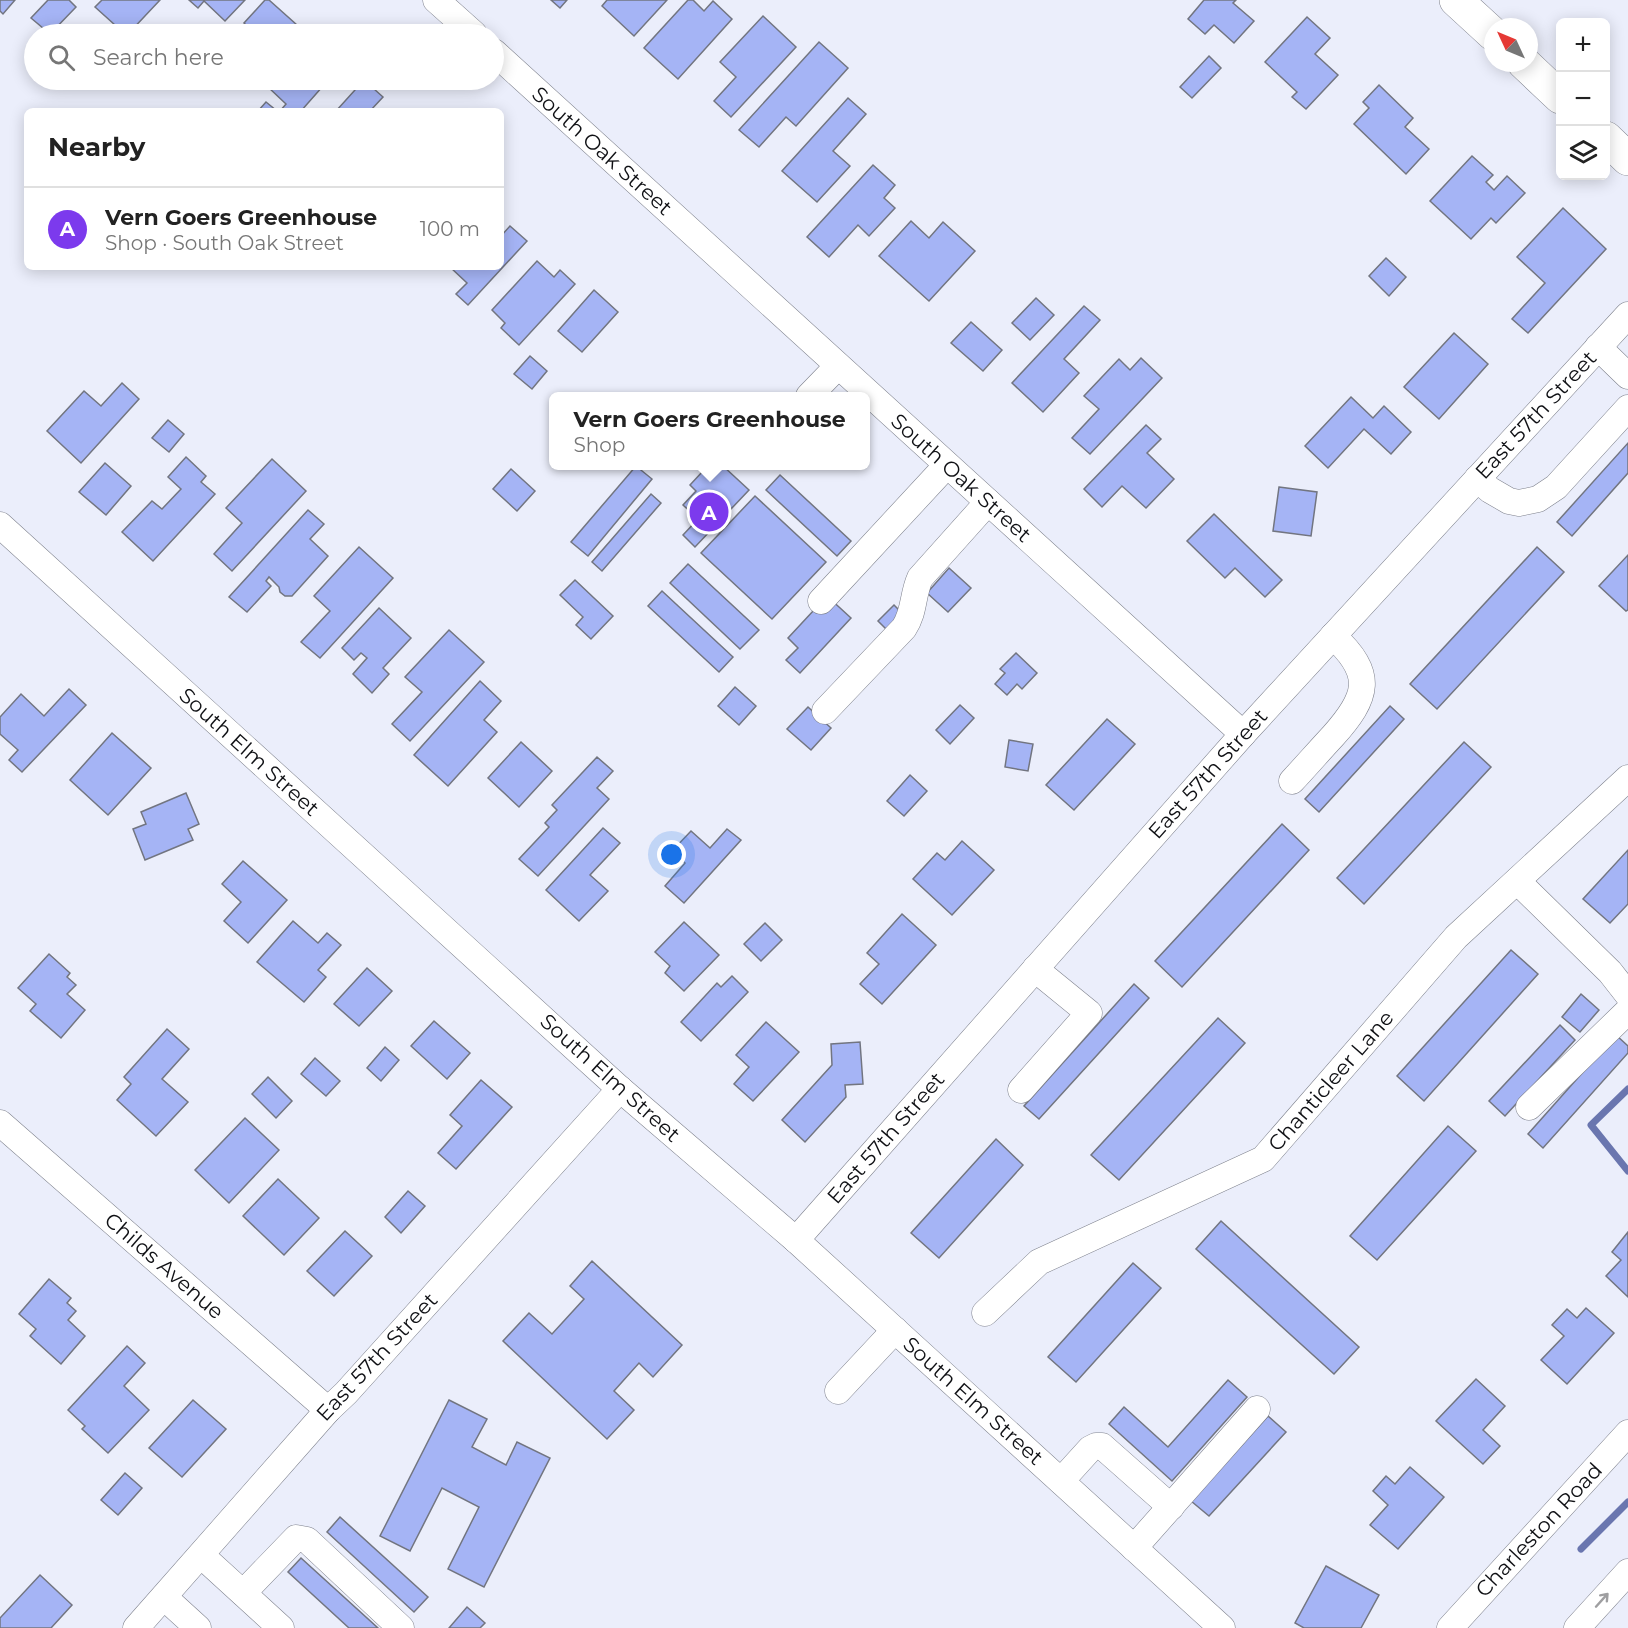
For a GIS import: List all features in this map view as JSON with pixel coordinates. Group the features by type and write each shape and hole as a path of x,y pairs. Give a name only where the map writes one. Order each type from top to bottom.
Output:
{"main road":[{"path":"1456,0 1484,26"},
{"path":"1534,72 1556,93"},
{"path":"1610,143 1628,159"}],"street":[{"path":"436,0 463,24"},
{"name":"South Oak Street","path":"504,61 867,392"},
{"name":"East 57th Street","path":"796,1240 1243,734 1628,315"},
{"path":"1598,347 1628,376"},
{"path":"813,392 838,366"},
{"name":"South Oak Street","path":"870,395 1243,734"},
{"path":"1477,479 1509,501 1519,503 1538,499 1556,487 1628,408"},
{"path":"821,601 947,465"},
{"path":"825,711 904,628 911,617 914,591 920,578 988,502"},
{"name":"South Elm Street","path":"0,525 620,1089 796,1240 1222,1628"},
{"path":"1292,781 1355,709 1362,692 1361,674 1355,661 1347,649 1333,636"},
{"name":"Chanticleer Lane","path":"985,1313 1039,1262 1263,1159 1456,937 1628,778"},
{"path":"1517,881 1610,972 1628,995"},
{"path":"1022,1090 1089,1013 1035,969"},
{"path":"1529,1107 1628,1011"},
{"name":"East 57th Street","path":"136,1628 328,1410 620,1089"},
{"name":"Childs Avenue","path":"0,1123 328,1410"},
{"path":"838,1391 895,1330"},
{"path":"1134,1548 1257,1409"},
{"name":"Charleston Road","path":"1450,1628 1628,1433"},
{"path":"1061,1481 1090,1449 1102,1446 1171,1507"},
{"path":"243,1593 296,1538 307,1540 401,1628"},
{"path":"201,1555 281,1628"},
{"path":"1577,1628 1628,1572"},
{"path":"165,1597 198,1628"}],"building":[{"path":"0,0 15,0 3,14 0,11"},
{"path":"48,0 69,0 76,7 60,24 38,24 31,18"},
{"path":"102,0 160,0 137,24 114,24 95,7"},
{"path":"189,0 245,0 225,21 204,1 198,8"},
{"path":"265,0 269,0 296,24 245,24"},
{"path":"551,0 567,0 560,8"},
{"path":"607,0 667,0 634,36 602,6"},
{"path":"688,0 693,0 704,11 713,1 732,19 678,79 644,48"},
{"path":"1204,0 1236,0 1233,3 1254,21 1234,43 1214,25 1205,34 1188,19"},
{"path":"763,16 796,47 731,117 714,101 736,77 720,62"},
{"path":"1307,17 1330,38 1315,54 1338,75 1306,109 1292,97 1297,92 1265,62"},
{"path":"819,42 848,68 796,126 786,117 759,147 739,130"},
{"path":"1209,56 1221,68 1192,98 1180,87"},
{"path":"1379,85 1413,118 1405,127 1429,149 1406,174 1354,124 1369,108 1363,102"},
{"path":"271,90 319,90 304,108 283,108 286,104"},
{"path":"355,90 375,90 383,97 373,108 339,108"},
{"path":"848,98 866,114 833,151 850,166 817,202 782,171"},
{"path":"266,102 273,108 261,108"},
{"path":"1472,156 1493,175 1486,182 1494,190 1507,176 1525,193 1496,223 1491,218 1471,239 1430,201"},
{"path":"873,165 895,185 884,198 895,208 869,236 858,225 829,257 807,237"},
{"path":"1563,208 1606,249 1528,333 1512,319 1545,283 1517,257"},
{"path":"911,221 929,238 943,222 975,251 929,301 879,256"},
{"path":"510,226 527,241 504,266 504,233"},
{"path":"1386,258 1406,277 1389,296 1369,276"},
{"path":"537,261 554,277 560,270 575,284 519,345 501,328 505,323 492,310"},
{"path":"453,270 500,270 468,305 456,294 467,283"},
{"path":"594,290 618,312 582,352 558,331"},
{"path":"1036,298 1054,315 1030,340 1012,323"},
{"path":"1084,306 1100,320 1064,359 1079,373 1043,412 1012,383"},
{"path":"971,322 1002,350 983,371 951,343"},
{"path":"1454,333 1488,364 1439,419 1404,387"},
{"path":"530,356 547,371 532,389 514,374"},
{"path":"1141,358 1162,378 1090,454 1072,438 1099,409 1084,396 1119,359 1130,370"},
{"path":"122,383 139,399 81,463 47,431 84,391 101,406"},
{"path":"1351,397 1373,418 1384,406 1411,432 1391,454 1364,429 1328,468 1305,446"},
{"path":"168,420 184,434 169,452 152,438"},
{"path":"1146,425 1161,439 1147,453 1174,479 1146,508 1122,486 1102,507 1084,489"},
{"path":"1628,443 1628,473 1572,536 1557,522"},
{"path":"186,457 206,476 201,482 215,494 153,561 122,532 152,501 162,509 181,489 168,477"},
{"path":"272,459 306,491 232,571 214,554 242,523 226,508"},
{"path":"105,463 131,486 106,515 79,492"},
{"path":"511,469 535,491 517,511 493,489"},
{"path":"633,470 641,470 652,479 588,556 571,542"},
{"path":"716,470 727,470 749,490 695,547 683,535 698,519 683,505 696,491 690,485 703,471 710,477"},
{"path":"780,475 851,541 837,556 766,490"},
{"path":"1279,487 1317,492 1311,536 1273,531"},
{"path":"651,494 661,503 602,571 592,562"},
{"path":"755,496 826,562 772,619 701,553"},
{"path":"308,510 324,524 310,539 328,556 292,596 285,596 280,592 279,587 269,577 266,581 271,586 247,612 229,597"},
{"path":"1214,514 1282,580 1265,597 1235,568 1225,578 1187,541"},
{"path":"359,547 393,578 320,658 301,642 330,611 314,596"},
{"path":"1537,547 1564,572 1437,709 1410,684"},
{"path":"1628,555 1628,610 1626,611 1599,586"},
{"path":"688,564 759,630 740,649 670,583"},
{"path":"949,568 971,588 948,612 927,593"},
{"path":"575,580 613,616 591,639 576,625 583,617 560,595"},
{"path":"662,591 733,657 719,672 648,606"},
{"path":"827,596 851,618 800,673 786,660 798,648 788,638"},
{"path":"894,605 905,616 890,633 878,621"},
{"path":"379,608 411,638 383,668 389,674 372,693 353,674 367,658 361,653 354,660 342,648"},
{"path":"449,630 484,662 410,741 392,724 422,692 405,677"},
{"path":"1016,653 1037,673 1022,689 1017,684 1007,695 995,684 1005,673 1000,669"},
{"path":"480,681 501,701 484,720 497,732 448,786 414,755"},
{"path":"735,687 756,706 739,725 718,706"},
{"path":"69,689 86,705 22,772 9,760 18,750 0,734 0,717 21,694 44,716"},
{"path":"960,705 974,718 950,744 936,730"},
{"path":"1390,706 1404,719 1319,812 1305,799"},
{"path":"808,707 831,728 811,750 787,729"},
{"path":"1107,719 1135,744 1074,810 1046,785"},
{"path":"112,733 151,768 108,815 70,780"},
{"path":"1009,740 1033,744 1028,771 1005,767"},
{"path":"521,742 552,771 519,807 488,778"},
{"path":"1464,742 1491,767 1364,904 1337,878"},
{"path":"597,757 613,771 597,788 609,799 538,876 519,859 549,827 545,823 557,810 552,805"},
{"path":"910,775 927,791 904,816 887,801"},
{"path":"186,793 199,824 188,829 193,840 145,860 133,829 146,824 141,812"},
{"path":"1282,824 1309,850 1182,987 1155,961"},
{"path":"603,828 620,843 590,875 608,891 579,921 546,890"},
{"path":"727,829 741,840 684,903 665,886 685,863 672,851 691,831 710,848"},
{"path":"962,841 994,870 952,915 913,879 937,853 945,860"},
{"path":"1628,850 1628,904 1610,923 1583,899"},
{"path":"243,861 287,900 248,943 224,921 241,902 222,884"},
{"path":"902,914 936,945 882,1004 860,984 879,964 867,953"},
{"path":"293,921 318,943 327,933 341,945 318,970 326,977 304,1002 257,962"},
{"path":"684,922 719,955 684,991 665,973 670,966 655,952"},
{"path":"765,923 782,940 761,961 744,944"},
{"path":"1511,950 1538,974 1424,1101 1397,1076"},
{"path":"49,954 70,973 67,977 76,985 67,994 85,1010 61,1038 30,1011 36,1004 18,988"},
{"path":"367,968 392,991 359,1026 334,1004"},
{"path":"732,976 748,992 701,1041 681,1022 717,983 721,987"},
{"path":"1134,984 1149,998 1039,1119 1024,1106"},
{"path":"1581,994 1599,1010 1580,1032 1562,1017"},
{"path":"1218,1018 1245,1043 1119,1180 1091,1155"},
{"path":"434,1021 470,1053 447,1079 411,1046"},
{"path":"766,1022 799,1052 753,1101 734,1084 749,1067 736,1055"},
{"path":"1560,1025 1575,1040 1505,1116 1489,1101"},
{"path":"167,1029 189,1049 162,1079 188,1102 156,1136 117,1100 131,1084 124,1077"},
{"path":"1616,1035 1628,1046 1628,1053 1543,1148 1528,1134"},
{"path":"860,1042 863,1084 845,1085 846,1097 805,1142 782,1120 832,1065 831,1044"},
{"path":"385,1047 399,1060 381,1081 367,1068"},
{"path":"315,1058 340,1081 326,1096 301,1074"},
{"path":"268,1077 292,1101 276,1118 252,1094"},
{"path":"481,1080 512,1107 456,1169 438,1153 462,1126 450,1115"},
{"path":"245,1118 279,1150 229,1203 195,1170"},
{"path":"1448,1126 1476,1151 1377,1260 1350,1236"},
{"path":"996,1139 1023,1165 939,1258 911,1233"},
{"path":"278,1179 319,1218 284,1255 243,1216"},
{"path":"408,1191 425,1206 401,1233 385,1217"},
{"path":"1221,1221 1359,1347 1334,1374 1196,1249"},
{"path":"345,1231 372,1256 334,1296 307,1271"},
{"path":"1628,1232 1628,1297 1606,1276 1621,1260 1612,1252"},
{"path":"592,1261 682,1345 653,1377 639,1363 614,1391 634,1410 607,1439 503,1341 529,1313 552,1334 584,1299 570,1286"},
{"path":"1133,1263 1161,1288 1076,1382 1048,1357"},
{"path":"49,1279 71,1298 67,1303 76,1311 68,1320 85,1336 61,1364 30,1336 36,1329 19,1314"},
{"path":"1586,1308 1614,1333 1567,1384 1541,1360 1564,1336 1552,1325 1567,1309 1577,1318"},
{"path":"127,1346 145,1363 124,1386 149,1410 108,1453 82,1429 85,1426 68,1410"},
{"path":"1476,1379 1505,1406 1483,1430 1500,1446 1483,1464 1436,1421"},
{"path":"1228,1380 1247,1397 1172,1481 1109,1424 1124,1407 1168,1447"},
{"path":"193,1400 226,1429 182,1477 149,1448"},
{"path":"449,1400 487,1419 472,1447 506,1465 517,1442 550,1458 484,1587 448,1569 479,1507 442,1488 410,1551 380,1536"},
{"path":"1268,1416 1286,1432 1209,1516 1191,1501"},
{"path":"1410,1467 1444,1497 1398,1549 1370,1525 1388,1505 1373,1491 1386,1476 1395,1484"},
{"path":"125,1473 142,1488 118,1515 101,1500"},
{"path":"340,1517 428,1597 414,1612 327,1532"},
{"path":"301,1558 378,1628 349,1628 288,1572"},
{"path":"1326,1566 1379,1595 1361,1628 1304,1628 1295,1623"},
{"path":"40,1575 72,1605 51,1628 0,1628 0,1618"},
{"path":"467,1607 485,1623 480,1628 449,1628"}],"waterway":[{"path":"1628,1089 1591,1125 1628,1171"},
{"path":"1581,1549 1628,1502"}],"place":[{"name":"Vern Goers Greenhouse","path":"709,512"}]}
